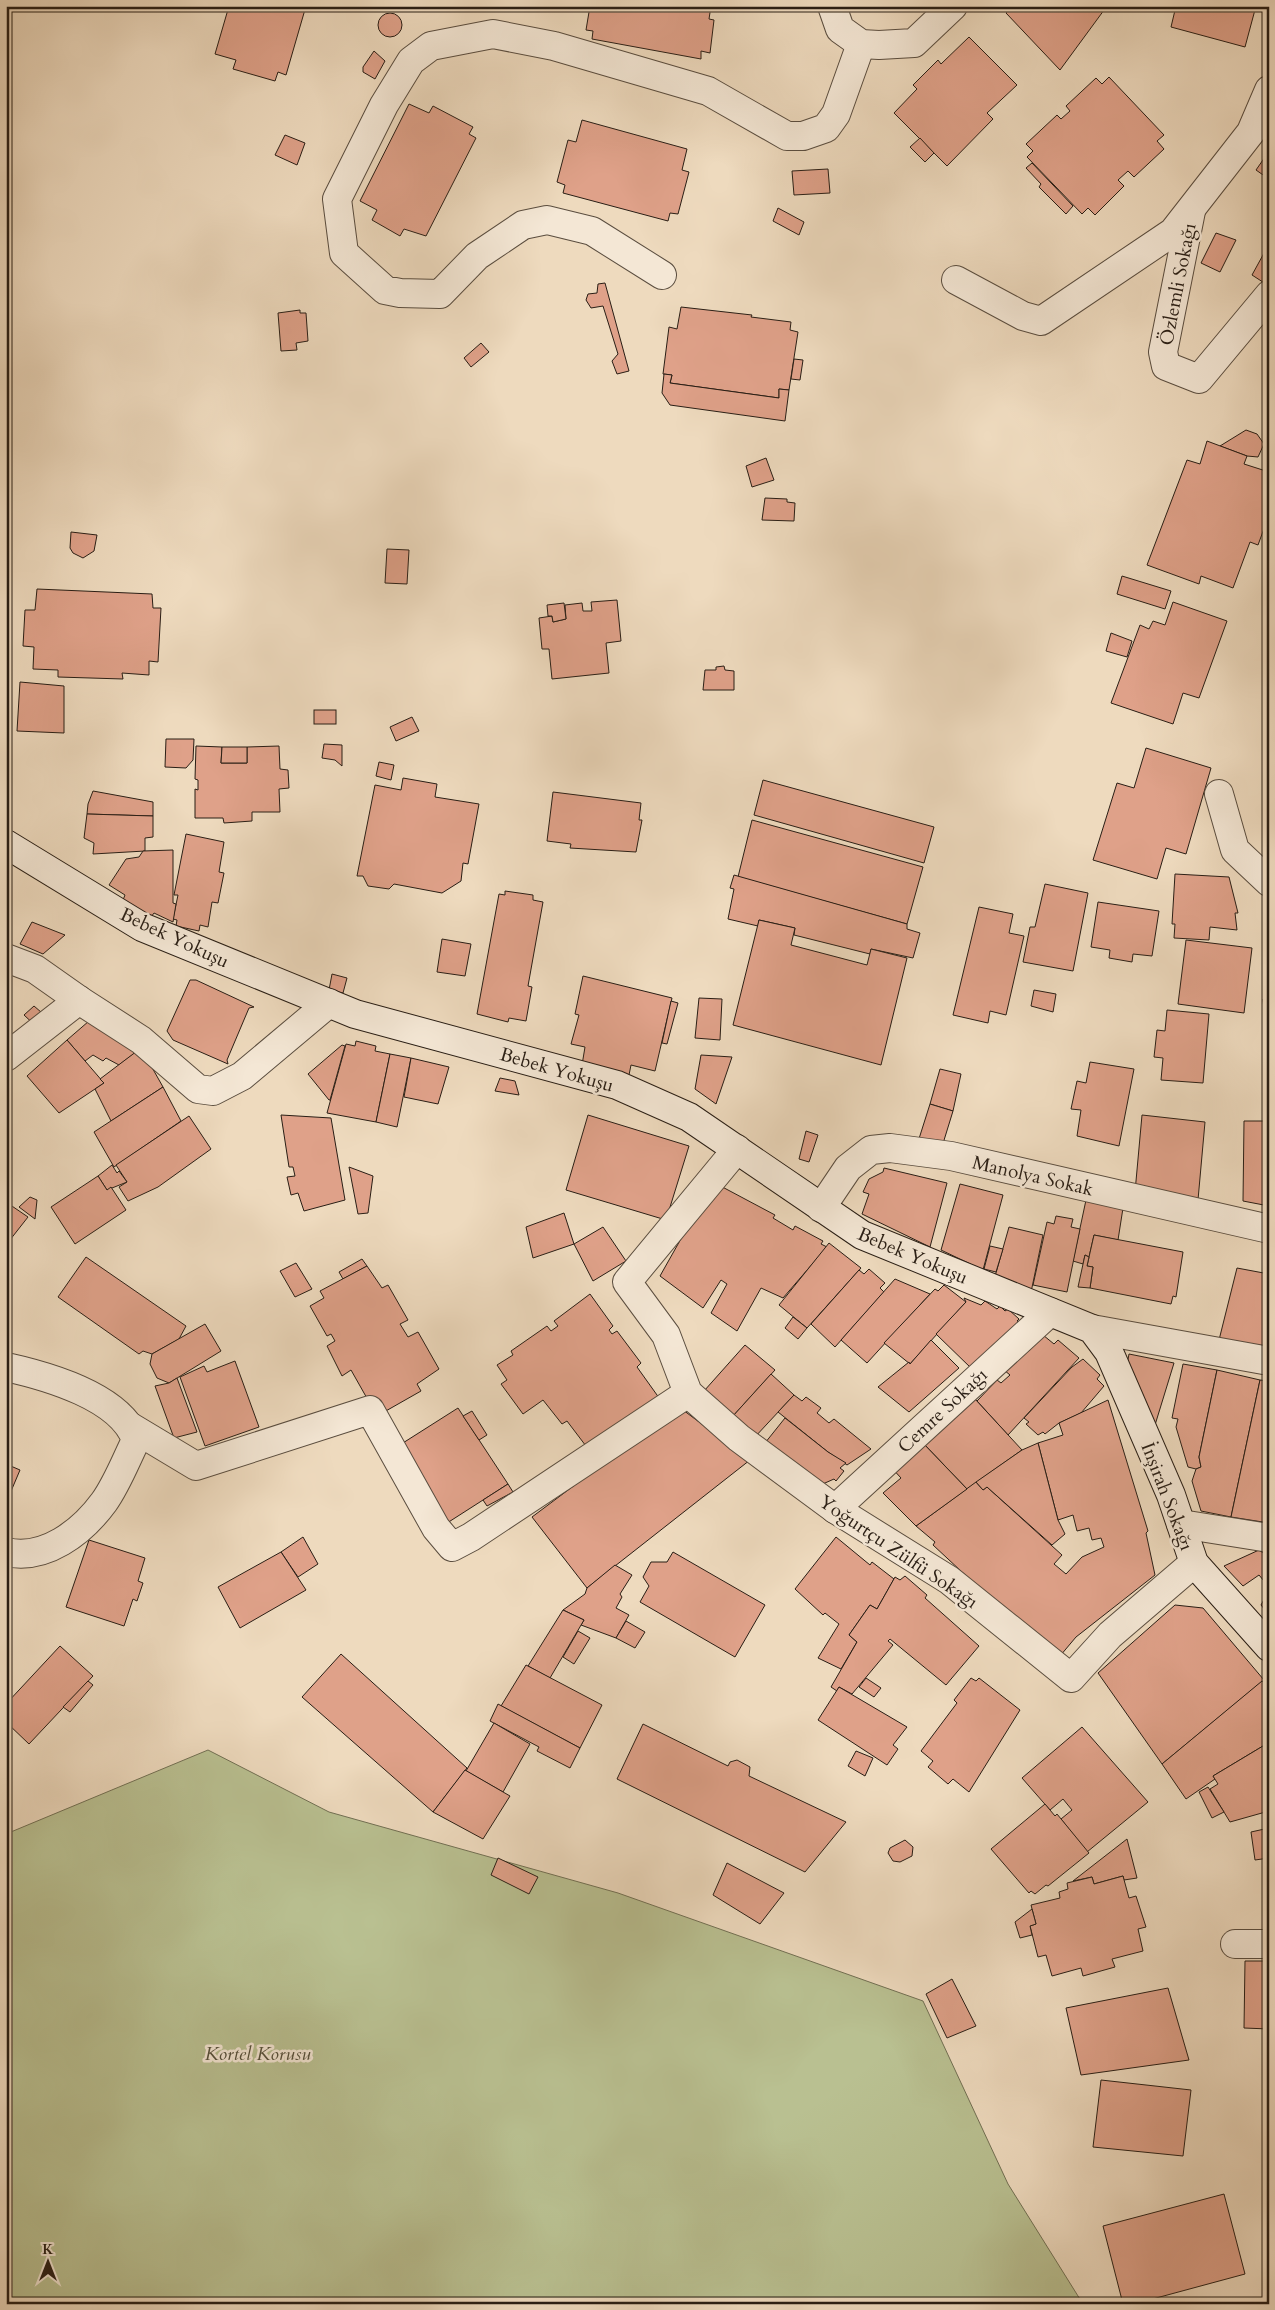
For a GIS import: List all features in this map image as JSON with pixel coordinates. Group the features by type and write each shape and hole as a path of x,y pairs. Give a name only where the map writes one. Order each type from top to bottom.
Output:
{"street":[{"path":"832,6 840,29 861,44 914,43 953,6"},
{"path":"662,275 592,231 547,220 523,224 477,256 440,294 400,293 385,290 344,253 336,200 384,105 411,61 431,46 493,34 554,46 708,91 787,136 803,136 826,128 836,114 861,44"},
{"name":"Özlemli Sokağı","path":"956,280 1023,316 1042,321 1173,232 1251,132 1269,90"},
{"name":"Özlemli Sokağı","path":"1192,207 1163,352 1166,366 1198,379 1269,295"},
{"path":"1219,794 1235,850 1269,882"},
{"name":"Bebek Yokuşu","path":"6,844 142,927 355,1014 617,1085 689,1117 862,1235 1050,1312 1092,1329 1269,1361"},
{"path":"6,958 36,969 78,1000 141,1040 198,1089 213,1091 242,1076 329,1003"},
{"path":"6,1057 78,1000"},
{"name":"Manolya Sokak","path":"821,1208 848,1168 871,1150 896,1148 951,1156 1269,1229"},
{"path":"6,1367 39,1374 86,1394 110,1409 131,1427 196,1466 370,1410 436,1528 452,1547 471,1538 688,1393 666,1335 627,1282 737,1149"},
{"name":"Cemre Sokağı","path":"835,1509 1050,1312"},
{"name":"İnşirah Sokağı","path":"1092,1329 1109,1352 1171,1495 1194,1563 1269,1647"},
{"name":"Yoğurtçu Zülfü Sokağı","path":"688,1393 739,1438 835,1509 949,1580 1071,1678 1110,1635 1194,1563"},
{"path":"6,1552 20,1555 54,1547 79,1530 104,1501 114,1484 136,1440 131,1427"},
{"path":"1181,1524 1269,1538"},
{"path":"1235,1944 1269,1944"}],"green space":[{"name":"Kortel Korusu","path":"208,1750 329,1812 618,1893 923,2001 1008,2184 1083,2304 6,2304 6,1834"}],"building":[{"path":"229,6 306,6 286,75 278,72 275,81 233,69 236,60 215,54"},
{"path":"590,6 711,6 709,19 714,20 710,53 701,51 701,59 592,39 593,31 586,30"},
{"path":"1012,6 1107,6 1060,70 1006,13"},
{"path":"1176,6 1256,6 1245,47 1171,27"},
{"path":"385,13 395,13 402,20 402,30 395,37 385,37 378,30 378,20"},
{"path":"969,37 1017,85 987,113 993,119 947,166 894,113 917,89 913,85 938,60 941,64"},
{"path":"374,51 385,61 375,79 363,72 363,67"},
{"path":"1109,77 1164,135 1157,141 1164,149 1134,177 1128,171 1118,180 1124,186 1095,215 1088,208 1082,214 1027,157 1033,151 1026,144 1057,115 1061,119 1070,111 1066,106 1096,78 1102,84"},
{"path":"409,104 429,113 433,106 473,127 469,134 476,138 426,236 404,229 400,236 372,220 377,210 360,201"},
{"path":"582,120 687,149 682,170 689,172 678,214 670,213 668,221 563,193 565,185 557,182 568,140 576,142"},
{"path":"285,135 305,143 297,165 275,155"},
{"path":"920,138 934,153 925,162 910,147"},
{"path":"1265,157 1269,160 1269,173 1266,177 1256,170"},
{"path":"1032,163 1073,206 1066,214 1039,187 1041,184 1026,168"},
{"path":"828,169 830,193 794,195 792,171"},
{"path":"778,208 804,222 799,235 773,221"},
{"path":"1216,233 1236,240 1220,272 1201,263"},
{"path":"1269,244 1269,286 1252,275"},
{"path":"605,283 629,371 617,374 612,361 618,354 603,306 591,308 586,300 588,294 597,293 598,284"},
{"path":"681,307 752,315 751,317 791,322 790,330 798,332 789,390 779,389 779,398 670,383 672,375 663,374 669,327 677,329"},
{"path":"300,310 300,313 306,313 308,341 296,343 297,350 281,351 278,313"},
{"path":"481,343 489,352 471,367 464,358"},
{"path":"794,359 803,360 800,380 791,379"},
{"path":"664,374 672,375 670,383 779,398 779,389 789,390 785,421 670,405 662,393"},
{"path":"1246,430 1257,434 1264,444 1258,457 1247,456 1220,446"},
{"path":"1207,441 1247,456 1244,464 1269,472 1269,492 1265,504 1269,506 1269,515 1258,545 1250,542 1233,588 1201,576 1199,584 1147,565 1187,460 1200,464"},
{"path":"766,458 774,480 752,487 746,466"},
{"path":"765,498 787,499 787,502 795,503 794,521 762,520"},
{"path":"71,532 97,535 94,551 83,558 73,553 70,548"},
{"path":"387,549 409,550 407,584 385,583"},
{"path":"1122,576 1171,591 1165,609 1117,594"},
{"path":"37,589 152,594 153,608 161,608 158,662 149,661 149,675 122,673 123,679 58,677 58,670 33,669 34,647 23,646 25,610 35,610"},
{"path":"617,600 621,641 606,643 609,673 552,679 549,649 542,649 539,618 552,616 553,622 566,619 565,605 582,603 583,611 592,611 591,602"},
{"path":"1173,602 1227,621 1199,698 1183,693 1173,724 1111,703 1140,625 1149,629 1153,621 1165,625"},
{"path":"564,603 566,619 553,622 552,616 548,616 547,605"},
{"path":"1111,633 1132,641 1127,657 1106,651"},
{"path":"724,666 725,670 734,671 734,690 703,690 705,670 716,670 716,667"},
{"path":"20,682 64,686 64,733 17,731"},
{"path":"314,710 336,710 336,724 314,724"},
{"path":"412,717 419,731 396,741 390,727"},
{"path":"166,739 194,739 193,760 186,768 165,767"},
{"path":"324,744 342,745 342,766 335,760 322,758"},
{"path":"196,746 222,747 221,763 247,763 247,747 279,746 280,769 288,770 289,788 279,789 280,812 252,812 252,821 224,823 223,818 195,818 195,789 198,790 198,780 195,779"},
{"path":"222,747 247,747 247,763 221,763"},
{"path":"1146,748 1211,768 1186,854 1166,848 1157,879 1093,860 1117,783 1134,788"},
{"path":"379,762 394,765 391,780 376,776"},
{"path":"403,778 437,784 435,797 479,804 468,864 463,863 461,881 442,893 394,884 389,889 368,886 363,876 357,876 375,785 401,790"},
{"path":"763,780 934,827 924,863 754,815"},
{"path":"93,791 153,802 153,816 87,814 88,804"},
{"path":"553,792 641,803 639,820 642,820 636,852 570,848 571,844 547,841"},
{"path":"87,814 153,816 153,837 145,838 145,851 93,854 94,843 84,838"},
{"path":"752,820 923,867 907,924 738,877"},
{"path":"186,834 224,842 219,872 224,873 218,903 212,902 208,927 200,925 199,931 176,926 177,920 173,919 178,895 174,895"},
{"path":"173,850 173,903 176,904 173,922 154,913 151,917 123,900 125,895 109,885 126,859 139,857 143,851"},
{"path":"1175,874 1229,877 1238,913 1235,913 1237,930 1210,927 1209,940 1174,938 1175,924 1172,924"},
{"path":"734,875 907,924 907,929 920,933 913,958 871,949 870,954 794,935 795,928 759,920 758,926 728,919 734,889 730,888"},
{"path":"1045,884 1088,893 1073,971 1023,962 1030,927 1035,927"},
{"path":"505,891 533,895 533,900 543,902 528,986 532,987 526,1021 509,1018 508,1022 477,1014 499,894 505,895"},
{"path":"1098,902 1159,911 1152,956 1133,954 1132,962 1109,958 1110,950 1091,947"},
{"path":"979,907 1013,914 1009,933 1024,936 1006,1015 990,1011 988,1023 953,1015"},
{"path":"759,920 795,928 791,945 867,965 871,949 907,958 881,1065 733,1025"},
{"path":"32,922 65,935 43,954 20,944"},
{"path":"442,939 471,944 465,976 437,972"},
{"path":"1186,940 1252,948 1244,1013 1178,1004"},
{"path":"332,974 347,978 343,993 329,990"},
{"path":"583,976 672,998 655,1071 631,1065 629,1075 582,1065 585,1047 571,1044 579,1015 575,1014"},
{"path":"190,980 196,980 254,1007 249,1008 227,1060 228,1064 173,1040 167,1031"},
{"path":"1034,990 1056,994 1053,1012 1031,1006"},
{"path":"699,998 722,999 720,1040 695,1038"},
{"path":"1263,999 1269,999 1269,1031 1266,1031"},
{"path":"671,1001 678,1003 667,1044 662,1043"},
{"path":"34,1006 49,1019 38,1028 24,1015"},
{"path":"1167,1010 1209,1014 1203,1083 1161,1080 1163,1058 1154,1057 1157,1030 1165,1031"},
{"path":"89,1021 143,1047 119,1065 106,1058 103,1061 93,1055 85,1061 67,1040"},
{"path":"67,1040 104,1083 59,1113 27,1076"},
{"path":"356,1041 376,1046 375,1051 390,1054 376,1122 327,1113 346,1044 355,1046"},
{"path":"342,1045 345,1046 329,1100 308,1074"},
{"path":"141,1048 163,1087 111,1121 95,1089 104,1083 100,1079"},
{"path":"390,1054 411,1058 397,1127 376,1122"},
{"path":"701,1055 732,1057 716,1104 695,1089"},
{"path":"411,1058 449,1067 438,1104 404,1097"},
{"path":"1090,1062 1134,1069 1119,1146 1077,1136 1081,1110 1071,1109 1077,1081 1086,1083"},
{"path":"940,1069 961,1074 953,1111 930,1104"},
{"path":"500,1078 515,1081 519,1095 495,1091"},
{"path":"163,1087 181,1121 114,1167 94,1132"},
{"path":"930,1104 953,1111 941,1150 917,1145"},
{"path":"281,1115 331,1118 345,1200 304,1211 298,1193 291,1195 287,1177 295,1176 293,1167 289,1167"},
{"path":"588,1115 689,1146 666,1220 566,1190"},
{"path":"1142,1115 1205,1122 1197,1211 1135,1192"},
{"path":"189,1116 211,1149 158,1187 128,1201 119,1187 127,1182 116,1165"},
{"path":"1244,1121 1269,1121 1269,1206 1243,1201"},
{"path":"806,1131 818,1135 809,1162 799,1159"},
{"path":"112,1165 117,1173 119,1171 127,1182 107,1190 98,1176"},
{"path":"349,1167 373,1176 368,1213 358,1214"},
{"path":"884,1168 947,1183 930,1247 862,1214 869,1194 863,1192 869,1179 883,1172"},
{"path":"98,1176 107,1190 111,1187 126,1210 75,1244 51,1207"},
{"path":"713,1182 775,1215 773,1218 793,1230 795,1226 823,1241 821,1244 827,1247 783,1298 761,1288 737,1331 711,1313 727,1284 721,1280 703,1308 660,1276"},
{"path":"960,1184 1003,1195 983,1270 941,1250"},
{"path":"30,1197 37,1200 35,1219 19,1207"},
{"path":"1086,1200 1123,1208 1118,1240 1094,1235 1089,1257 1085,1255 1083,1264 1073,1261"},
{"path":"6,1202 28,1217 6,1245"},
{"path":"564,1213 574,1244 533,1258 526,1227"},
{"path":"1056,1216 1073,1219 1071,1227 1080,1229 1067,1292 1033,1285 1047,1222 1054,1224"},
{"path":"603,1227 626,1261 593,1281 574,1244"},
{"path":"1009,1227 1043,1235 1030,1297 994,1280"},
{"path":"1094,1235 1183,1252 1176,1297 1173,1296 1171,1304 1090,1288 1093,1267 1087,1266"},
{"path":"829,1243 861,1268 807,1328 779,1305"},
{"path":"990,1246 1003,1249 996,1272 984,1269"},
{"path":"1085,1255 1089,1257 1087,1266 1093,1267 1090,1288 1078,1287"},
{"path":"86,1257 186,1326 179,1339 152,1354 143,1351 139,1354 58,1297"},
{"path":"362,1259 367,1266 343,1279 339,1272"},
{"path":"296,1263 312,1289 295,1297 280,1271"},
{"path":"367,1266 382,1288 388,1285 408,1320 400,1324 408,1337 418,1332 439,1369 417,1384 421,1391 377,1416 351,1370 342,1376 327,1346 335,1341 331,1334 327,1336 310,1306 324,1298 320,1291"},
{"path":"1237,1268 1269,1274 1269,1325 1266,1337 1269,1346 1253,1355 1219,1340"},
{"path":"869,1269 885,1283 880,1288 884,1292 835,1347 811,1324 859,1270 864,1274"},
{"path":"895,1279 930,1294 867,1363 841,1340"},
{"path":"944,1285 966,1302 910,1364 884,1343 935,1289 938,1291"},
{"path":"590,1294 613,1326 609,1330 612,1334 617,1331 641,1363 637,1367 662,1402 592,1454 567,1421 562,1424 543,1400 523,1414 501,1384 507,1380 497,1365 513,1355 511,1351 547,1326 551,1331 558,1326 554,1321"},
{"path":"964,1298 981,1305 985,1301 997,1309 1000,1306 1005,1311 1008,1309 1019,1319 1017,1321 1022,1324 972,1369 936,1334 966,1302"},
{"path":"793,1317 807,1328 798,1339 785,1328"},
{"path":"205,1324 221,1351 169,1383 157,1378 150,1364 152,1354"},
{"path":"1043,1335 1054,1344 1058,1340 1079,1358 1008,1435 977,1401 997,1380 1001,1383 1010,1375 1004,1370 1025,1348 1029,1351"},
{"path":"931,1340 959,1368 909,1412 878,1387 909,1362 910,1364"},
{"path":"745,1345 775,1370 733,1416 704,1391"},
{"path":"1129,1354 1174,1363 1155,1425 1125,1376"},
{"path":"1083,1359 1100,1375 1097,1379 1104,1386 1081,1413 1059,1423 1045,1434 1043,1432 1038,1435 1026,1424 1029,1422 1024,1418 1072,1367"},
{"path":"235,1361 259,1427 205,1446 180,1377 204,1366 207,1372"},
{"path":"1183,1364 1217,1370 1199,1457 1201,1467 1196,1469 1188,1467 1176,1427 1178,1419 1172,1418"},
{"path":"1217,1370 1260,1380 1231,1517 1201,1511 1192,1481 1196,1469 1201,1467 1199,1457"},
{"path":"771,1374 794,1395 754,1438 733,1416"},
{"path":"177,1378 197,1432 174,1438 155,1386 169,1383"},
{"path":"1260,1380 1269,1381 1269,1523 1231,1517"},
{"path":"794,1395 802,1401 806,1397 821,1408 817,1413 829,1423 834,1419 871,1449 847,1465 828,1452 778,1412"},
{"path":"975,1399 1022,1450 967,1489 924,1444"},
{"path":"1108,1400 1148,1531 1146,1533 1155,1575 1076,1637 1060,1656 1020,1626 933,1545 935,1542 916,1526 976,1482 983,1490 987,1487 1062,1555 1054,1564 1066,1574 1082,1557 1104,1547 1101,1538 1092,1540 1089,1528 1077,1531 1073,1515 1058,1520 1038,1443 1063,1435 1059,1423"},
{"path":"679,1407 750,1460 587,1588 532,1517"},
{"path":"458,1408 508,1484 444,1525 395,1448"},
{"path":"472,1411 487,1435 479,1440 463,1416"},
{"path":"785,1418 828,1452 846,1463 840,1468 844,1471 836,1481 834,1479 816,1487 765,1443"},
{"path":"921,1441 967,1489 916,1526 883,1493 901,1478 890,1466"},
{"path":"1038,1443 1058,1520 1065,1534 1052,1545 987,1487 983,1490 976,1482 1022,1450"},
{"path":"6,1464 20,1470 6,1503"},
{"path":"508,1484 513,1492 487,1506 483,1500"},
{"path":"303,1537 318,1564 298,1577 281,1552"},
{"path":"836,1537 870,1565 872,1562 894,1579 877,1609 870,1605 849,1635 857,1642 841,1669 818,1658 839,1624 825,1613 823,1615 795,1589"},
{"path":"89,1540 145,1558 138,1581 143,1583 137,1601 133,1599 124,1626 66,1607"},
{"path":"1259,1550 1269,1557 1269,1587 1259,1575 1243,1586 1224,1566"},
{"path":"281,1552 306,1590 240,1628 218,1587"},
{"path":"673,1552 765,1605 735,1657 640,1602 649,1586 643,1577 651,1562 667,1562"},
{"path":"615,1565 632,1575 620,1594 622,1597 616,1608 629,1615 616,1638 581,1625 584,1620 563,1610 585,1594 587,1588"},
{"path":"905,1576 927,1595 925,1598 979,1646 946,1685 890,1639 888,1641 893,1645 852,1694 839,1687 837,1691 831,1687 857,1642 849,1635 870,1605 877,1609 895,1577 900,1580"},
{"path":"1267,1594 1269,1595 1269,1615 1261,1605"},
{"path":"1175,1605 1203,1608 1264,1680 1162,1764 1098,1673"},
{"path":"563,1610 584,1620 550,1678 528,1666"},
{"path":"626,1621 645,1632 635,1648 616,1638"},
{"path":"578,1631 590,1638 574,1664 563,1657"},
{"path":"60,1646 93,1676 29,1744 6,1722 6,1704"},
{"path":"341,1654 467,1768 433,1812 302,1697"},
{"path":"526,1665 602,1705 580,1748 501,1706"},
{"path":"866,1678 881,1688 874,1697 859,1687"},
{"path":"971,1678 976,1681 979,1678 1020,1710 969,1792 953,1779 948,1784 928,1767 933,1761 921,1751 957,1703 954,1700"},
{"path":"88,1681 93,1685 70,1712 63,1707"},
{"path":"1262,1681 1269,1688 1269,1755 1263,1746 1213,1776 1215,1779 1186,1799 1162,1764"},
{"path":"839,1687 907,1727 893,1745 898,1749 887,1765 818,1720"},
{"path":"498,1704 580,1748 570,1768 537,1751 539,1747 490,1721"},
{"path":"494,1723 530,1744 503,1792 466,1771"},
{"path":"643,1724 728,1766 730,1762 737,1760 750,1767 749,1776 846,1822 805,1872 617,1779"},
{"path":"1082,1727 1148,1802 1087,1852 1061,1819 1072,1810 1063,1799 1050,1810 1022,1778"},
{"path":"1263,1746 1269,1755 1269,1811 1230,1822 1210,1789 1218,1784 1213,1776"},
{"path":"856,1751 873,1758 865,1776 848,1766"},
{"path":"465,1770 510,1796 483,1839 433,1812"},
{"path":"1208,1787 1224,1812 1212,1818 1199,1792"},
{"path":"1045,1804 1055,1816 1057,1814 1089,1853 1035,1894 1031,1891 1029,1893 991,1849"},
{"path":"1269,1828 1269,1858 1255,1860 1251,1832"},
{"path":"1127,1839 1137,1878 1124,1880 1123,1876 1094,1884 1092,1877 1073,1881"},
{"path":"905,1840 913,1847 912,1856 900,1862 893,1861 888,1853 890,1848"},
{"path":"498,1858 538,1877 529,1894 491,1875"},
{"path":"727,1863 784,1893 760,1924 713,1895"},
{"path":"1123,1876 1129,1898 1136,1896 1146,1927 1138,1929 1143,1951 1112,1959 1115,1967 1083,1976 1081,1968 1052,1976 1046,1955 1038,1957 1030,1926 1036,1924 1031,1905 1060,1898 1059,1892 1068,1889 1067,1883 1092,1877 1094,1884"},
{"path":"1032,1909 1036,1924 1030,1926 1032,1935 1020,1938 1015,1922"},
{"path":"1245,1961 1269,1961 1269,2029 1244,2028"},
{"path":"952,1979 976,2026 947,2038 926,1994"},
{"path":"1168,1988 1189,2060 1081,2075 1066,2008"},
{"path":"1101,2080 1191,2090 1183,2156 1093,2147"},
{"path":"1224,2194 1245,2274 1134,2304 1123,2304 1103,2226"}]}
